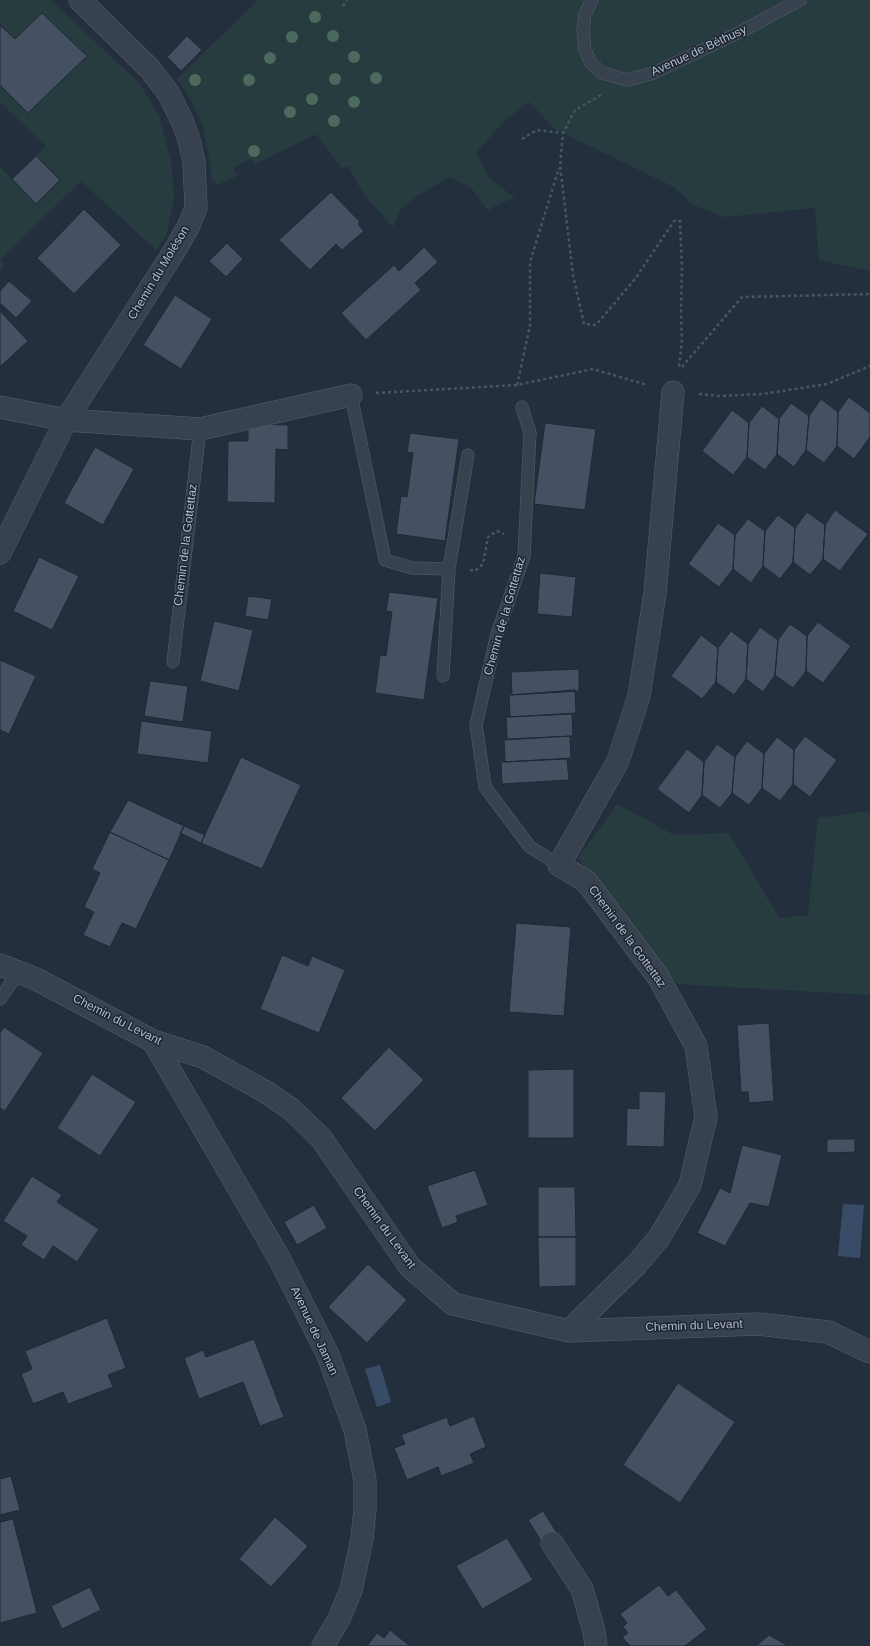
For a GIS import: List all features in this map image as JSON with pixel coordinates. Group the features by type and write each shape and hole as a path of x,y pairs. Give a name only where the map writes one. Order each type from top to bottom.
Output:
{"street":[{"name":"Chemin du Moléson","path":"0,553 66,420 175,250 188,227 196,208 194,162 189,140 183,123 169,94 150,69 80,0"},
{"path":"559,865 618,762 638,696 655,593 673,392"},
{"path":"0,407 66,420 200,429 351,395"},
{"name":"Chemin de la Gottettaz","path":"559,865 586,881 659,978 696,1046 706,1118 690,1185 659,1238 636,1265 569,1331"},
{"name":"Chemin du Levant","path":"9,969 36,979 153,1041 203,1056 266,1092 291,1109 321,1138 410,1267 453,1304 569,1331 758,1324 828,1332 870,1352"},
{"name":"Avenue de Jaman","path":"153,1041 279,1258 328,1355 355,1430 365,1481 365,1509 362,1539 351,1590 339,1619 323,1646"},
{"path":"552,1543 582,1589 594,1631 596,1646"}],"lane":[{"path":"592,0 585,14 583,31 585,50 590,63 602,73 627,80"},
{"name":"Avenue de Béthusy","path":"627,80 654,73 742,31 800,0"},
{"path":"351,395 385,560 412,568 449,569"},
{"name":"Chemin de la Gottettaz","path":"522,407 530,432 524,556 497,634 476,725 485,787 530,847 559,865"},
{"name":"Chemin de la Gottettaz","path":"172,662 200,429"},
{"path":"443,676 449,569 468,454"},
{"name":"Chemin du Levant","path":"0,999 9,969"}],"path":[{"path":"343,6 347,0"},
{"path":"627,80 575,110 563,132 560,165 573,275 584,324 596,325 635,279 674,221 680,221 682,266 682,340 678,372 742,298 870,294"},
{"path":"522,139 537,130 563,132"},
{"path":"522,407 517,385 530,326 530,262 560,165"},
{"path":"351,395 517,385 593,369 673,392 719,396 763,394 827,384 870,366"},
{"path":"449,569 475,571 483,564 488,537 497,532 524,544"}],"green space":[{"path":"0,0 51,0 139,83 159,115 171,162 174,198 166,236 156,250 81,181 1,259 5,264 0,270 0,167 12,179 46,146 0,102"},
{"path":"258,0 870,0 870,271 819,260 815,208 724,217 693,205 674,187 555,129 529,102 505,120 476,153 489,178 515,198 500,203 488,211 472,189 450,177 418,195 401,209 393,227 364,195 348,166 342,168 316,134 255,164 252,159 233,168 237,176 217,185 212,180 202,125 192,102 177,79"},
{"path":"617,804 674,835 729,833 779,918 808,915 818,818 870,811 870,995 677,984 578,858"}],"water":[{"path":"843,1204 864,1205 860,1258 838,1256"},
{"path":"380,1365 391,1402 377,1407 365,1369"}],"building":[{"path":"42,13 87,56 28,113 0,85 0,25 15,39"},
{"path":"187,36 202,50 181,71 167,57"},
{"path":"36,156 60,180 36,204 12,179"},
{"path":"331,192 360,222 358,224 364,231 342,250 336,244 310,270 279,240"},
{"path":"84,209 121,245 74,294 37,258"},
{"path":"227,243 243,259 226,277 209,261"},
{"path":"424,247 438,262 415,283 421,290 366,340 341,313 394,265 399,271"},
{"path":"9,281 32,301 16,318 0,303 0,291"},
{"path":"175,295 212,319 181,369 143,345"},
{"path":"0,311 28,341 0,367"},
{"path":"849,397 870,413 870,437 854,459 837,446 838,412"},
{"path":"821,399 838,412 837,446 824,463 806,450 809,416"},
{"path":"791,403 809,416 806,450 794,467 777,454 779,419"},
{"path":"762,406 779,419 777,454 765,470 747,457 749,423"},
{"path":"732,410 749,423 747,457 733,475 702,451"},
{"path":"545,423 596,429 585,510 534,504"},
{"path":"248,424 288,425 288,450 276,449 275,503 227,502 228,441 248,441"},
{"path":"410,433 459,439 445,541 396,534 401,496 407,497 413,453 407,452"},
{"path":"95,447 134,469 103,525 64,503"},
{"path":"835,510 868,534 840,571 823,559 825,525"},
{"path":"807,512 825,525 823,559 810,575 793,562 795,528"},
{"path":"778,515 795,528 793,562 780,579 763,566 765,531"},
{"path":"748,519 765,531 763,566 751,583 733,569 735,535"},
{"path":"718,523 735,535 733,569 719,587 688,564"},
{"path":"39,557 79,576 52,630 13,611"},
{"path":"540,573 576,577 572,617 537,614"},
{"path":"389,592 438,598 424,700 375,693 380,655 386,656 392,612 386,611"},
{"path":"248,596 272,599 268,620 245,616"},
{"path":"214,621 253,630 239,691 200,681"},
{"path":"818,622 851,646 823,683 806,671 807,636"},
{"path":"790,624 807,636 806,671 793,688 775,675 778,640"},
{"path":"760,627 778,640 775,675 763,692 746,679 748,644"},
{"path":"731,631 748,644 746,679 734,695 716,682 718,648"},
{"path":"701,635 718,648 716,682 702,699 671,676"},
{"path":"0,660 36,676 9,734 0,730"},
{"path":"579,669 579,691 512,695 511,672"},
{"path":"150,681 188,686 183,722 144,716"},
{"path":"575,690 576,713 510,717 509,695"},
{"path":"572,714 573,736 507,739 506,717"},
{"path":"141,721 212,731 208,763 137,754"},
{"path":"570,736 571,758 505,762 504,740"},
{"path":"805,736 837,760 810,797 793,784 794,750"},
{"path":"777,737 794,750 793,784 780,801 762,788 764,754"},
{"path":"747,741 764,754 762,788 749,805 732,793 735,757"},
{"path":"717,744 735,757 732,793 720,808 702,795 704,762"},
{"path":"687,749 704,762 702,795 689,813 657,789"},
{"path":"241,757 301,785 262,869 201,843"},
{"path":"567,759 569,780 502,784 501,762"},
{"path":"128,800 184,826 169,860 110,832"},
{"path":"184,826 205,835 201,843 180,833"},
{"path":"110,832 169,860 136,929 122,923 110,947 83,935 94,912 84,907 100,873 92,869"},
{"path":"516,923 571,927 564,1016 509,1012"},
{"path":"282,955 308,966 312,956 345,970 319,1033 260,1009"},
{"path":"769,1023 774,1101 749,1103 748,1092 741,1092 737,1025"},
{"path":"4,1027 43,1053 5,1111 0,1108 0,1033"},
{"path":"389,1047 424,1080 375,1131 341,1098"},
{"path":"574,1069 574,1138 528,1138 528,1070"},
{"path":"92,1074 136,1102 100,1156 57,1128"},
{"path":"639,1091 666,1092 664,1147 626,1146 627,1108 639,1109"},
{"path":"827,1139 855,1139 855,1152 827,1153"},
{"path":"742,1145 782,1155 769,1207 750,1203 725,1246 697,1233 720,1188 730,1193"},
{"path":"475,1170 488,1205 456,1216 458,1222 442,1228 427,1186"},
{"path":"32,1176 62,1195 57,1202 99,1229 77,1262 53,1246 44,1260 21,1245 27,1236 3,1221"},
{"path":"538,1187 575,1187 576,1237 538,1237"},
{"path":"314,1205 327,1228 297,1245 284,1222"},
{"path":"538,1237 576,1237 576,1286 539,1287"},
{"path":"368,1264 407,1300 367,1343 328,1307"},
{"path":"107,1318 126,1368 108,1375 113,1387 68,1404 63,1392 33,1404 21,1374 32,1369 25,1351"},
{"path":"254,1339 284,1417 260,1426 243,1382 199,1399 184,1358 203,1350 206,1357"},
{"path":"678,1383 735,1422 680,1503 623,1465"},
{"path":"474,1416 486,1447 470,1454 474,1463 441,1476 438,1467 407,1480 394,1448 405,1444 401,1435 447,1417 450,1426"},
{"path":"11,1476 20,1510 0,1515 0,1479"},
{"path":"543,1511 557,1533 542,1542 528,1520"},
{"path":"275,1517 308,1546 271,1587 239,1559"},
{"path":"13,1519 37,1613 0,1623 0,1522"},
{"path":"507,1538 533,1580 482,1609 456,1566"},
{"path":"659,1585 668,1596 676,1590 707,1629 685,1646 630,1646 622,1637 628,1633 623,1627 627,1623 620,1614"},
{"path":"90,1587 101,1610 62,1629 51,1606"},
{"path":"390,1630 410,1646 367,1646 377,1633 384,1638"},
{"path":"769,1635 788,1646 756,1646"}]}
